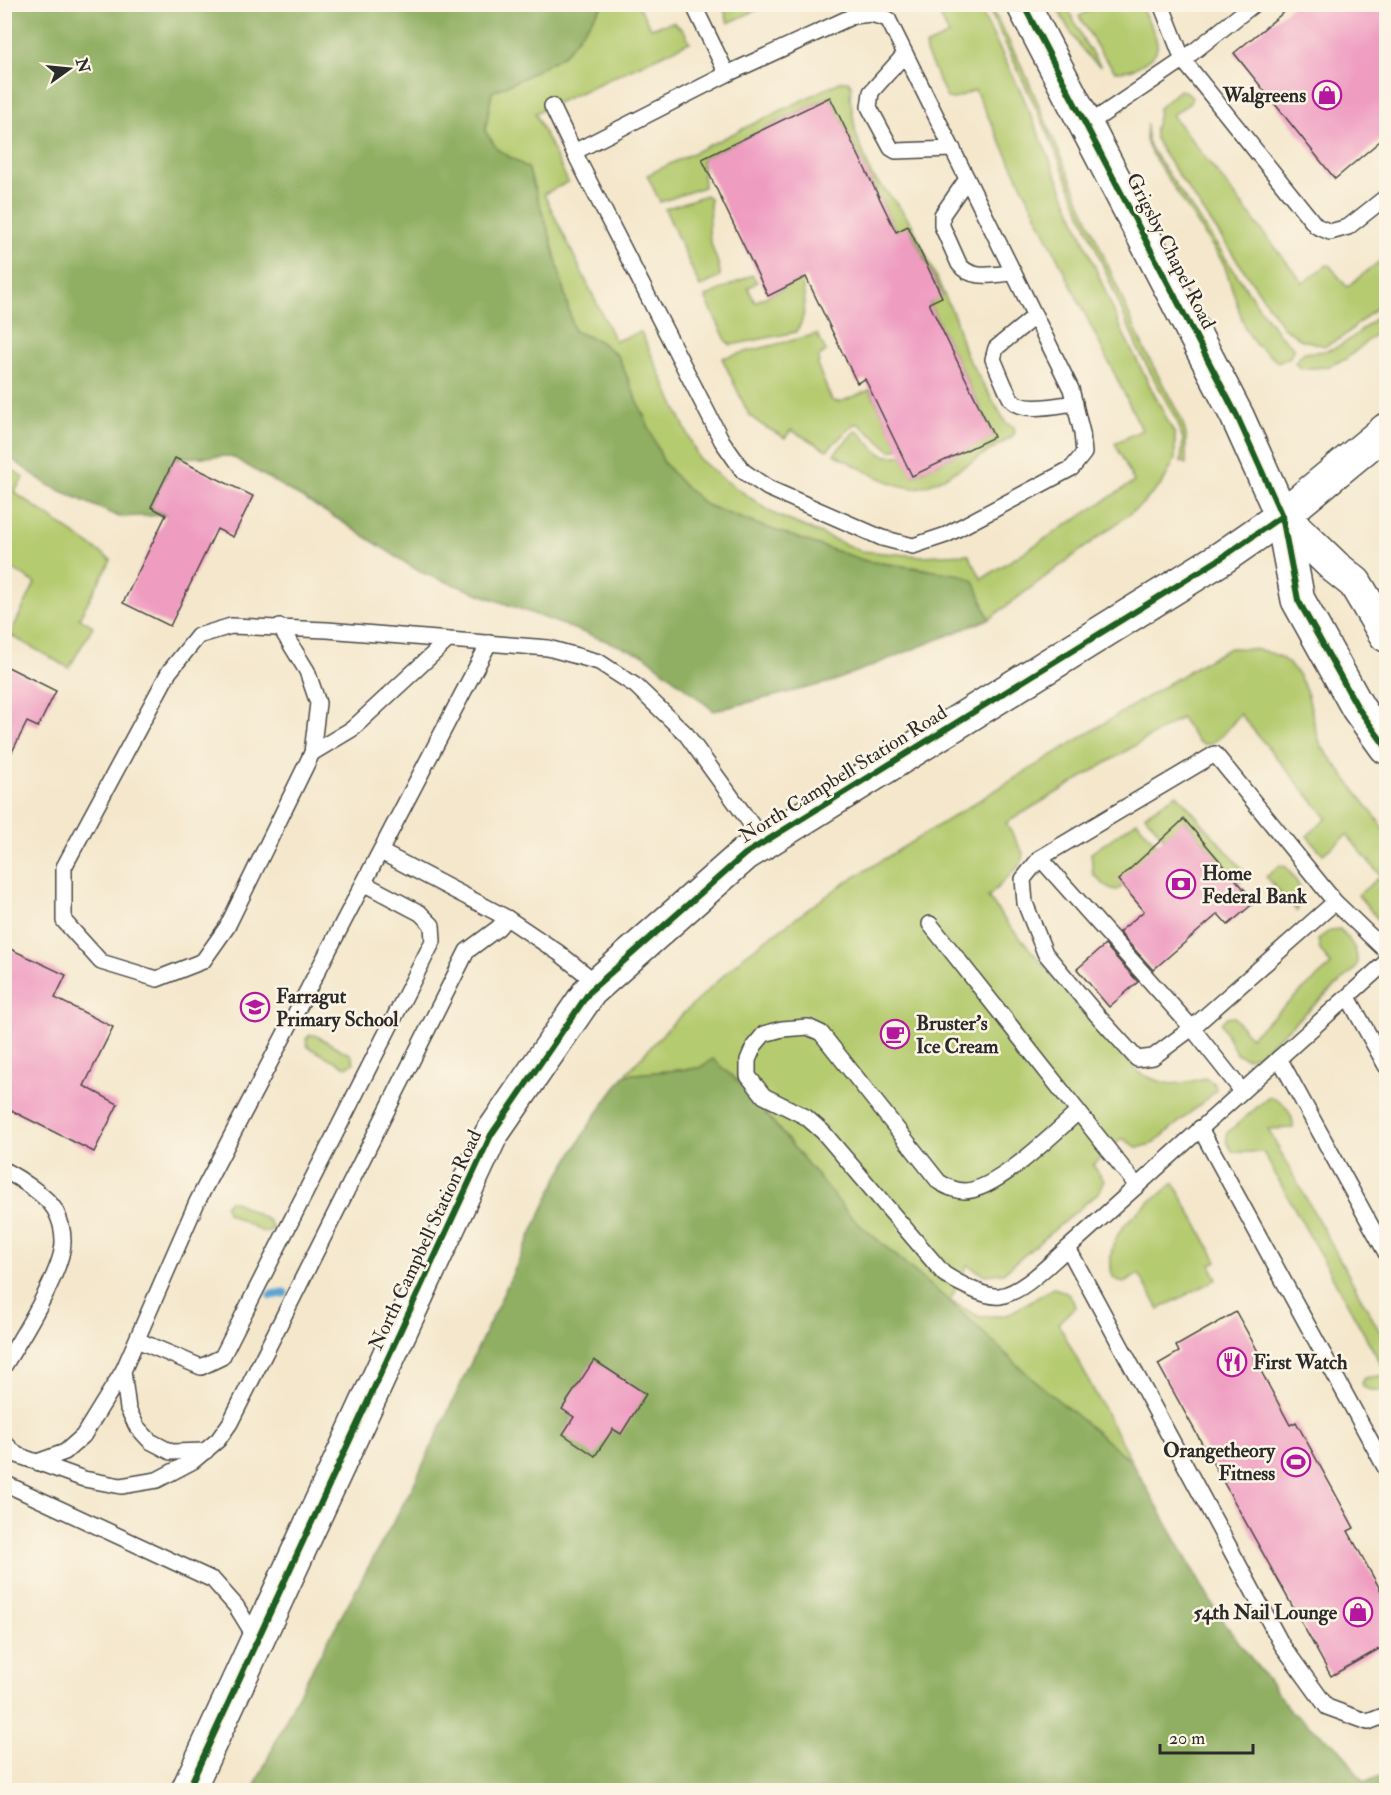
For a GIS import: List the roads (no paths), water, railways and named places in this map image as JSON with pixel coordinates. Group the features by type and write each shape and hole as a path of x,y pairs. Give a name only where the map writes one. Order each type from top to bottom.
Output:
{"main road":[{"name":"Grigsby Chapel Road","path":"1023,4 1237,416 1282,516"},
{"name":"North Campbell Station Road","path":"188,1791 491,1136 590,991 745,854 1223,557 1282,516 1386,430"},
{"path":"1282,516 1355,583 1386,635"},
{"path":"1282,516 1298,600 1358,708 1386,747"}],"lane":[{"path":"693,4 727,75"},
{"path":"1161,4 1183,60 1316,226 1330,232 1348,227 1386,197"},
{"path":"1087,125 1183,60 1254,4"},
{"path":"552,106 574,152 722,441 743,471 768,488 882,538 913,546 946,535 1072,468 1084,453 1083,433 1071,389 888,19 871,14 853,16 727,75 574,152"},
{"path":"905,54 871,92 870,107 891,148 896,151 953,149"},
{"path":"967,179 942,215 942,226 959,264 963,270 972,275 1013,273"},
{"path":"1035,316 996,348 993,359 1011,398 1018,405 1028,408 1075,403"},
{"path":"280,627 307,671 318,703 312,753 227,927 203,961 157,979 101,962 64,921 64,867 169,672 198,636 231,626 280,627 548,648 599,662 636,686 686,734 764,842"},
{"path":"312,753 352,729 448,640"},
{"path":"37,1462 65,1452 83,1436 123,1371 197,1202 489,643"},
{"path":"1335,902 1192,1028 1153,1057 1137,1059 1125,1048 1046,953 1025,903 1023,879 1040,858 1215,754 1335,902 1386,951"},
{"path":"381,852 507,918 560,953 598,984"},
{"path":"1040,858 1192,1028 1242,1091"},
{"path":"137,1340 201,1367 222,1357 433,942 432,924 420,913 365,884"},
{"path":"4,1442 17,1455 84,1479 120,1486 157,1479 193,1461 218,1440 230,1423 468,951 498,928 507,918"},
{"path":"930,924 1137,1186"},
{"path":"1078,1113 992,1183 967,1191 952,1190 939,1182 821,1033 808,1027 782,1029 764,1034 754,1046 748,1060 748,1076 764,1096 806,1117 823,1132 944,1274 962,1286 999,1296 1028,1283 1386,962"},
{"path":"1348,997 1386,1066"},
{"path":"1279,1058 1386,1253"},
{"path":"1200,1128 1386,1469"},
{"path":"4,1170 24,1181 54,1208 61,1223 63,1243 55,1271 34,1314 4,1366"},
{"path":"1068,1248 1282,1646 1327,1707 1368,1722 1386,1715"},
{"path":"123,1371 128,1409 137,1427 150,1441 171,1452 206,1451"},
{"path":"4,1483 213,1580 236,1605 257,1640"}],"waterway":[{"path":"271,1295 284,1293"}],"place":[{"name":"Walgreens","path":"1327,95"},
{"name":"Home Federal Bank","path":"1181,884"},
{"name":"Farragut Primary School","path":"255,1007"},
{"name":"Bruster's Ice Cream","path":"895,1034"},
{"name":"First Watch","path":"1232,1362"},
{"name":"Orangetheory Fitness","path":"1296,1462"},
{"name":"54th Nail Lounge","path":"1358,1612"}]}
